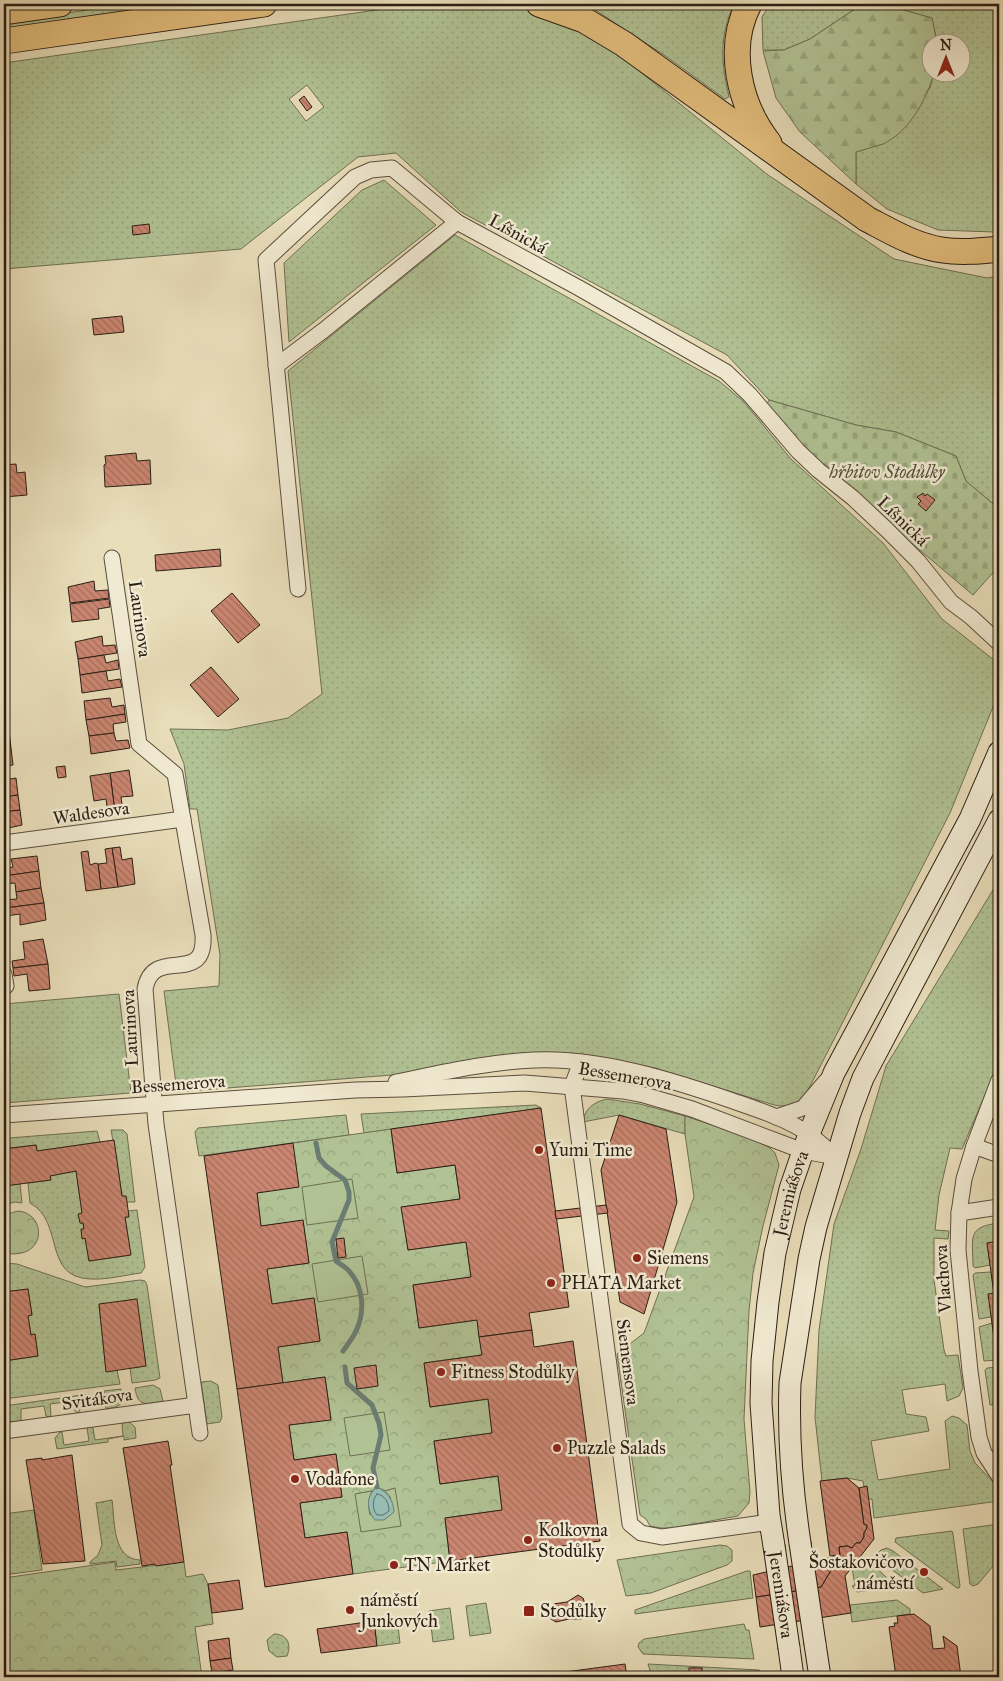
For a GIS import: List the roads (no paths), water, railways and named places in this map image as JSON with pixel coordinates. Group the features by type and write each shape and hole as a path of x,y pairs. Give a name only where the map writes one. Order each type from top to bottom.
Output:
{"highway":[{"path":"4,12 60,4"},
{"path":"4,41 264,4"},
{"path":"539,4 584,20 624,44 867,219 903,238 940,250 974,252 999,249"},
{"path":"749,4 739,30 740,79 744,95 756,124 765,138 786,162"}],"main road":[{"name":"Jeremiášova","path":"793,1677 770,1522 761,1403 763,1351 775,1252 790,1189 834,1073 970,818 999,752"},
{"name":"Jeremiášova","path":"820,1677 794,1498 789,1403 790,1383 809,1259 816,1227 836,1158 862,1078 999,820"}],"street":[{"name":"Líšnická","path":"298,590 266,260 355,177 371,170 392,168 457,222 579,288 726,372 750,395 798,451 853,498 918,561 950,602 971,617 999,643"},
{"path":"276,366 324,330 457,222"},
{"name":"Laurinova","path":"112,558 139,744 175,774 204,946 195,961 156,969 149,974 146,981 145,997 154,1105 200,1433"},
{"name":"Waldesova","path":"4,844 183,819"},
{"name":"Bessemerova","path":"355,1090 499,1062 536,1060 581,1062 666,1079 776,1117 806,1143"},
{"name":"Siemensova","path":"581,1062 572,1086 630,1524 641,1534 662,1537 770,1522"},
{"path":"776,1117 802,1108 834,1073"},
{"name":"Vlachova","path":"999,1080 974,1146 964,1179 959,1213 958,1250 974,1405 981,1446 999,1476"},
{"name":"Bessemerova","path":"4,1115 355,1090 526,1082 623,1091 666,1101 735,1124 806,1143 836,1158"},
{"path":"974,1146 999,1155"},
{"path":"959,1213 999,1207"},
{"name":"Svitákova","path":"4,1431 196,1405"}],"water":[{"path":"377,1487 389,1497 393,1507 394,1512 384,1520 375,1520 368,1503 371,1494"}],"waterway":[{"path":"316,1143 319,1158 326,1166 345,1180 349,1192 349,1200 332,1242 336,1261 348,1270 358,1284 362,1308 356,1331 343,1351"},
{"path":"345,1367 347,1383 372,1405 379,1423 381,1435 373,1468 377,1487"}],"place":[{"name":"Yumi Time","path":"539,1150"},
{"name":"Siemens","path":"637,1258"},
{"name":"PHATA Market","path":"551,1283"},
{"name":"Fitness Stodůlky","path":"441,1372"},
{"name":"Puzzle Salads","path":"557,1448"},
{"name":"Vodafone","path":"295,1479"},
{"name":"Kolkovna Stodůlky","path":"528,1540"},
{"name":"TN Market","path":"394,1565"},
{"name":"Šostakovičovo náměstí","path":"924,1572"},
{"name":"náměstí Junkových","path":"350,1610"},
{"name":"Stodůlky","path":"529,1611"}],"park label":[{"name":"hřbitov Stodůlky","path":"887,472"}]}
